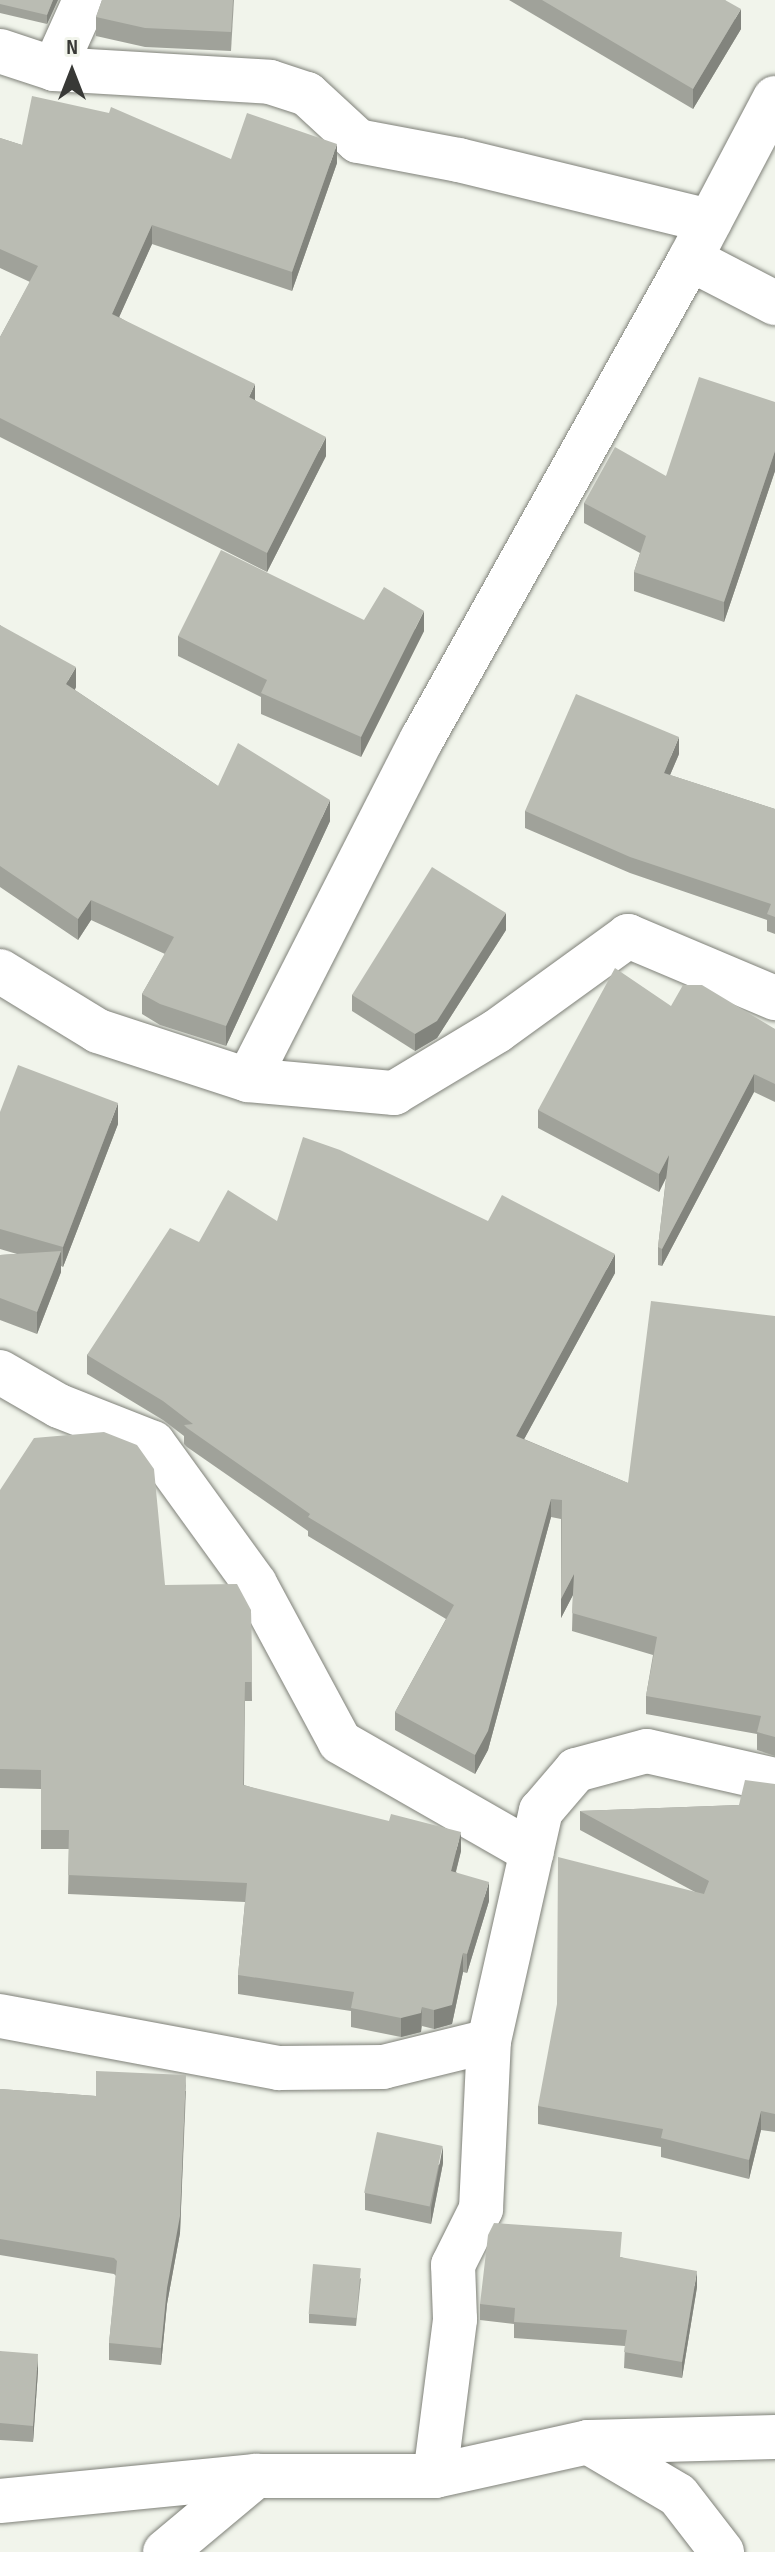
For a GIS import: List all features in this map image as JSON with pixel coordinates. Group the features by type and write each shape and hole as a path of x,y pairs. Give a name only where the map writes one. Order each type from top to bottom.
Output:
{"street":[{"path":"54,69 85,0"},
{"path":"0,51 54,69 270,82 307,94 358,141 459,160 710,221"},
{"path":"248,1080 422,739 690,259 775,98"},
{"path":"690,259 775,303"},
{"path":"0,971 98,1031 248,1080 394,1093 497,1031 628,936 775,998"},
{"path":"0,1372 59,1406 153,1443 255,1584 340,1742 532,1852"},
{"path":"435,2476 455,2319 453,2265 481,2209 489,2041 541,1811 576,1770 647,1751 775,1780"},
{"path":"0,2016 279,2068 383,2067 489,2041"},
{"path":"0,2501 256,2476 435,2476 588,2442 775,2437"},
{"path":"588,2442 678,2495 722,2552"},
{"path":"165,2552 256,2476"}],"building":[{"path":"0,0 53,0 47,15 0,4"},
{"path":"102,0 233,0 231,32 145,28 96,17"},
{"path":"542,0 725,0 741,9 693,89"},
{"path":"32,96 109,113 111,107 231,159 247,113 337,144 292,272 152,225 112,314 255,384 249,397 326,437 267,553 0,418 0,337 38,266 0,249 0,138 22,145"},
{"path":"699,377 775,402 775,451 724,602 634,572 646,536 584,503 615,447 666,476"},
{"path":"221,550 364,620 384,587 424,611 361,737 261,693 267,680 178,636"},
{"path":"0,625 76,667 66,684 218,786 238,743 330,800 226,1026 160,1004 142,994 174,937 91,900 78,919 0,866"},
{"path":"576,694 679,737 664,773 775,809 775,917 767,914 771,904 630,857 525,811"},
{"path":"432,867 506,913 437,1021 415,1034 352,995"},
{"path":"615,968 671,1006 683,985 702,985 775,1029 775,1084 754,1074 662,1249 658,1247 669,1155 659,1174 538,1110"},
{"path":"18,1065 118,1103 63,1247 0,1229 0,1112"},
{"path":"303,1137 340,1150 488,1221 502,1195 615,1254 516,1436 628,1483 651,1301 775,1316 775,1737 757,1732 761,1716 646,1696 657,1637 572,1613 574,1574 561,1599 562,1500 551,1499 488,1731 475,1755 395,1712 454,1605 308,1517 310,1514 187,1428 184,1425 193,1424 163,1401 87,1355 170,1228 199,1242 228,1190 277,1221"},
{"path":"61,1251 37,1312 0,1298 0,1255"},
{"path":"104,1432 137,1445 154,1469 165,1585 237,1584 251,1610 252,1682 245,1682 243,1785 389,1821 391,1814 461,1832 451,1871 489,1882 467,1954 463,1953 452,2005 434,2010 422,2007 421,2013 401,2018 351,2008 354,1992 238,1975 247,1883 68,1875 69,1830 41,1830 41,1770 0,1769 0,1490 34,1438"},
{"path":"745,1780 775,1784 775,2114 761,2111 749,2160 661,2138 663,2129 538,2106 557,2004 558,1857 704,1894 709,1881 580,1811 739,1805"},
{"path":"96,2071 186,2075 180,2216 167,2288 161,2348 109,2343 117,2261 114,2258 0,2239 0,2089 96,2096"},
{"path":"377,2132 443,2146 430,2207 364,2193"},
{"path":"494,2223 622,2232 620,2257 697,2271 682,2362 624,2352 627,2330 514,2322 515,2308 480,2304 488,2235"},
{"path":"313,2264 361,2268 356,2318 309,2314"},
{"path":"0,2351 38,2354 33,2426 0,2423"}]}
